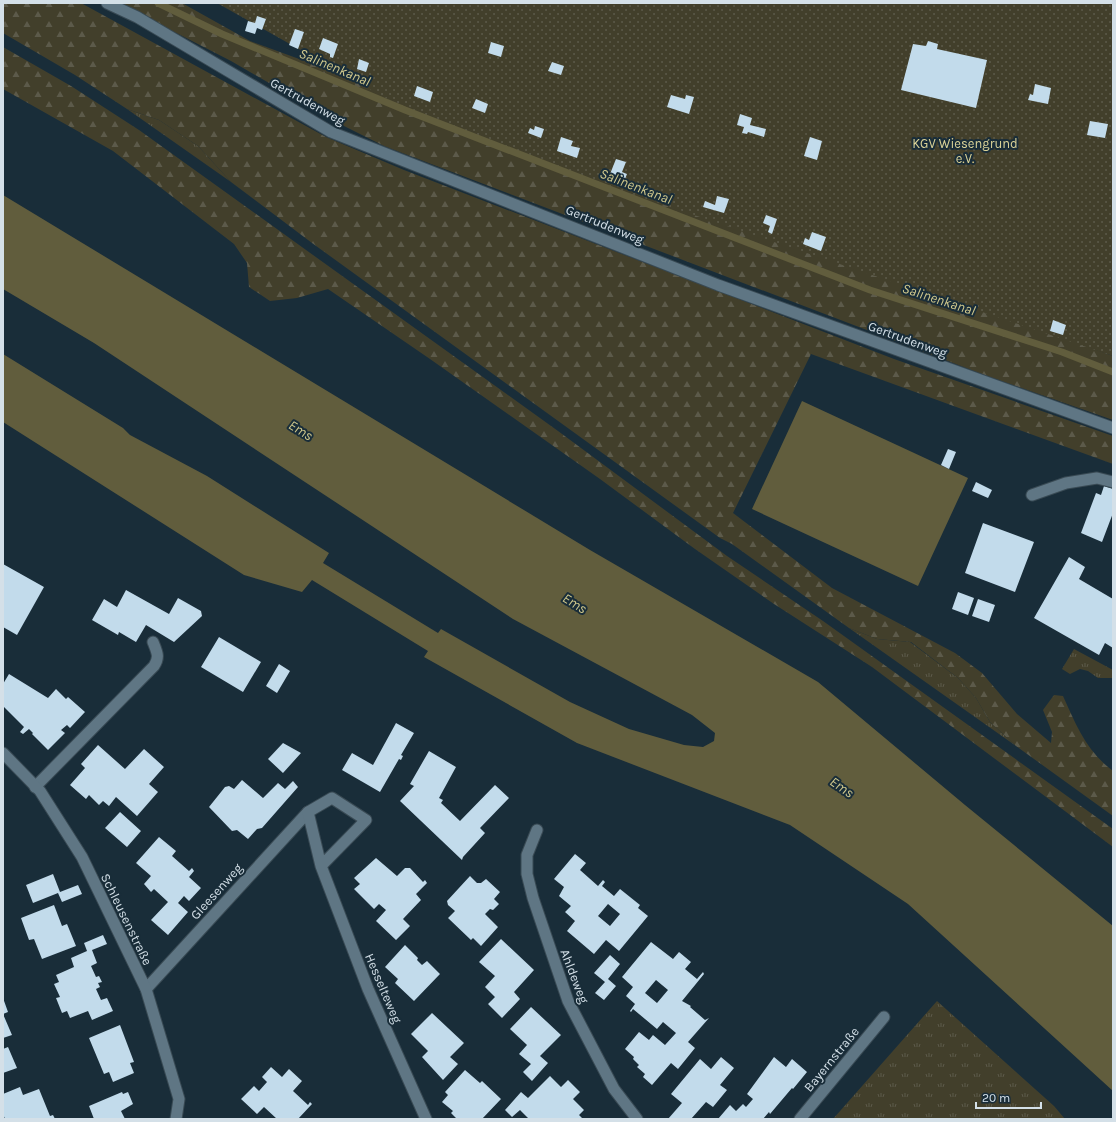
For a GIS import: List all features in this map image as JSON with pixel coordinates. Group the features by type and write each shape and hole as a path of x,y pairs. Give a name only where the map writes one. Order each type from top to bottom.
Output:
{"street":[{"name":"Gertrudenweg","path":"107,3 137,17 331,132 718,285 1113,428"},
{"path":"1032,495 1066,483 1082,480 1097,478 1113,482"},
{"path":"35,786 154,666 158,661 158,655 153,642"},
{"name":"Schleusenstraße","path":"3,753 35,786 82,857 146,989 179,1099 176,1119"},
{"path":"308,812 332,798 366,820 321,866"},
{"name":"Gleesenweg","path":"146,989 308,812"},
{"name":"Hesselteweg","path":"308,812 321,866 368,989 426,1119"},
{"name":"Ahldeweg","path":"537,830 527,855 527,874 532,898 568,1001 614,1089 637,1119"},
{"name":"Bayernstraße","path":"800,1119 884,1018"}],"green space":[{"path":"3,3 81,3 326,137 404,170 894,359 1113,436 1113,464 811,354 733,513 832,588 955,653 982,673 1017,714 1051,743 1052,732 1043,710 1054,695 1063,696 1089,747 1104,764 1113,771 1113,816 1016,746 990,722 976,698 958,678 911,642 877,639 849,628 732,544 720,538 312,243 231,182 198,146 159,120 127,109 75,75 3,33"},
{"path":"118,3 182,3 250,41 1113,356 1113,420 982,374 384,146 338,123 231,61"},
{"name":"KGV Wiesengrund e.V.","path":"217,3 1113,3 1113,356 575,175 407,110"},
{"path":"3,47 71,86 139,130 558,431 727,556 823,621 1113,829 1113,847 872,667 774,604 695,549 600,479 328,289 297,298 270,301 249,287 247,263 234,244 113,151 3,89"},
{"path":"127,109 159,120 198,146 231,182"},
{"path":"849,628 877,639 910,642 958,678 976,698 990,722 1016,746"},
{"path":"1074,649 1113,670 1113,678 1098,678 1088,671 1080,669 1070,674 1062,669"},
{"path":"937,1001 1054,1106 1065,1119 833,1119"}],"water":[{"name":"Ems","path":"3,195 590,550 818,682 1113,926 1113,1091 908,904 790,825 577,743 424,657 428,651 312,580 302,592 244,575 3,422 3,354 123,428 130,435 207,476 329,553 323,563 438,633 441,629 570,702 629,729 684,745 703,747 714,741 715,733 692,715 513,619 94,343 3,289"},
{"path":"802,401 968,478 918,586 752,509"}],"building":[{"path":"257,16 266,19 262,30 257,28 255,34 245,31 248,21 255,23"},
{"path":"295,29 304,32 298,49 289,45"},
{"path":"323,38 338,44 333,58 330,57 330,54 319,49"},
{"path":"928,41 938,44 937,49 987,60 976,108 901,90 913,44 926,46"},
{"path":"491,42 504,46 501,57 488,53"},
{"path":"359,59 369,63 366,72 357,69"},
{"path":"552,62 564,66 561,75 548,71"},
{"path":"1035,84 1051,88 1048,104 1028,100 1030,94 1033,95"},
{"path":"417,86 433,92 430,102 414,96"},
{"path":"671,95 685,99 686,95 694,97 689,114 667,107"},
{"path":"476,99 488,104 485,113 472,108"},
{"path":"740,114 752,118 750,125 766,129 764,137 748,132 747,134 742,133 744,127 737,125"},
{"path":"1090,121 1108,124 1105,138 1087,135"},
{"path":"535,126 544,129 541,138 528,133 530,128 534,130"},
{"path":"561,137 573,141 571,146 580,148 577,158 557,151"},
{"path":"810,137 822,141 817,160 804,156"},
{"path":"616,159 626,162 622,172 627,174 625,179 610,174"},
{"path":"717,196 729,199 724,213 703,207 705,201 715,205"},
{"path":"766,215 777,219 772,234 768,232 770,226 763,223"},
{"path":"812,232 826,237 821,251 803,244 805,238 809,240"},
{"path":"1053,320 1066,325 1063,335 1050,331"},
{"path":"948,449 956,452 949,469 941,465"},
{"path":"976,482 992,490 988,498 972,491"},
{"path":"1104,486 1113,489 1113,513 1102,542 1081,533 1096,493 1101,495"},
{"path":"983,523 1034,542 1015,592 965,573"},
{"path":"1069,557 1085,567 1079,579 1113,599 1113,648 1105,643 1099,655 1034,618"},
{"path":"3,564 44,587 17,635 3,627"},
{"path":"126,590 169,614 178,598 201,611 202,616 174,642 146,625 136,642 119,632 118,635 92,620 104,599 117,607"},
{"path":"958,592 974,598 968,615 952,609"},
{"path":"978,599 995,605 989,622 972,616"},
{"path":"219,637 261,662 243,692 201,667"},
{"path":"279,664 290,671 277,693 266,686"},
{"path":"9,674 48,698 56,689 66,699 68,697 85,712 70,728 67,725 61,730 65,733 48,750 29,729 23,734 20,732 24,727 3,706 3,684"},
{"path":"396,723 414,733 401,755 403,756 401,760 399,759 380,792 342,770 352,753 373,765"},
{"path":"283,743 301,753 283,773 268,759"},
{"path":"98,745 125,769 144,749 164,767 149,784 158,792 137,816 116,797 109,806 103,801 99,805 89,795 86,799 70,785 85,768 81,764"},
{"path":"429,751 456,767 439,798 443,800 441,803 460,821 495,785 509,798 480,828 485,833 462,860 400,801 414,786 410,784"},
{"path":"242,780 263,798 278,783 285,789 293,781 298,787 262,828 257,829 248,839 237,830 232,831 209,807 225,787 229,786 234,789"},
{"path":"120,812 141,831 127,847 105,828"},
{"path":"159,837 176,851 172,856 189,871 192,868 194,871 189,877 201,888 189,901 184,896 178,903 188,912 168,935 151,920 168,902 154,889 151,892 144,884 151,876 136,863"},
{"path":"575,854 586,863 580,870 598,886 603,880 605,882 602,886 614,896 620,889 640,905 638,908 648,916 619,951 606,940 594,954 567,931 575,921 565,912 571,906 559,896 564,887 554,879","holes":["608,904 620,914 610,926 598,916"]},
{"path":"376,858 397,876 405,868 410,868 423,882 425,880 427,883 416,894 421,900 403,919 410,926 396,940 376,921 386,910 379,904 374,909 354,889 360,884 354,878"},
{"path":"53,874 60,892 78,885 82,894 62,902 58,893 33,903 26,885"},
{"path":"470,876 477,883 481,883 486,879 500,892 494,899 499,904 493,910 490,909 485,914 498,927 481,946 473,938 471,940 448,918 455,911 448,905 447,901"},
{"path":"54,905 62,926 67,924 76,946 42,959 34,939 29,940 21,918"},
{"path":"103,935 107,944 92,950 97,963 91,966 96,977 99,976 102,982 98,983 100,987 96,989 101,1000 107,998 113,1011 92,1020 88,1011 70,1018 67,1011 62,1013 56,998 60,997 54,984 59,982 56,975 74,967 71,958 87,951 84,943"},
{"path":"501,939 534,970 514,992 520,999 502,1018 488,1004 495,997 485,987 495,976 479,962"},
{"path":"651,942 673,959 679,952 691,962 685,969 697,979 703,972 704,974 682,1001 691,1006 690,1007 705,1020 709,1018 688,1042 695,1048 678,1069 671,1063 652,1085 643,1077 645,1074 637,1067 639,1065 633,1059 634,1057 625,1049 639,1032 649,1040 653,1035 665,1045 676,1033 663,1022 657,1029 633,1009 631,1012 630,1011 635,1004 626,996 633,987 622,977","holes":["656,980 668,990 657,1003 645,993"]},
{"path":"405,945 418,958 417,960 422,965 427,961 440,974 414,1001 395,983 398,979 385,967"},
{"path":"610,955 620,964 608,979 616,986 604,1000 595,993 605,982 594,973"},
{"path":"3,998 8,1012 3,1014"},
{"path":"531,1007 561,1035 540,1056 548,1063 532,1081 523,1072 531,1064 519,1054 527,1045 510,1029"},
{"path":"432,1013 464,1043 450,1057 458,1064 443,1080 422,1057 428,1051 411,1034"},
{"path":"3,1014 12,1035 3,1038"},
{"path":"120,1025 134,1062 130,1063 134,1073 113,1082 109,1072 104,1074 89,1038"},
{"path":"8,1047 17,1068 3,1073 3,1049"},
{"path":"721,1057 734,1068 720,1085 727,1090 713,1107 706,1102 691,1119 668,1119 682,1103 671,1094 700,1059 711,1069"},
{"path":"774,1057 786,1067 792,1059 807,1072 770,1114 769,1112 763,1119 718,1119 730,1105 736,1111 743,1104 746,1107 753,1099 747,1094"},
{"path":"271,1067 282,1077 289,1069 302,1081 293,1091 308,1105 310,1102 312,1104 298,1119 277,1119 264,1107 257,1114 241,1099 254,1086 259,1091 267,1082 262,1077"},
{"path":"465,1070 480,1083 482,1081 501,1099 482,1119 457,1119 451,1113 453,1111 442,1102 448,1095 445,1092"},
{"path":"550,1076 561,1087 568,1080 580,1092 573,1099 584,1110 579,1115 583,1119 529,1119 520,1110 512,1117 505,1110 521,1092 528,1098"},
{"path":"20,1087 23,1095 39,1089 50,1116 53,1115 55,1119 5,1119 3,1114 3,1094"},
{"path":"122,1092 123,1094 128,1092 133,1104 121,1111 125,1119 94,1119 89,1106"}],"waterway":[{"name":"Salinenkanal","path":"158,3 222,34 405,110 870,290 1062,352 1113,372"}]}
